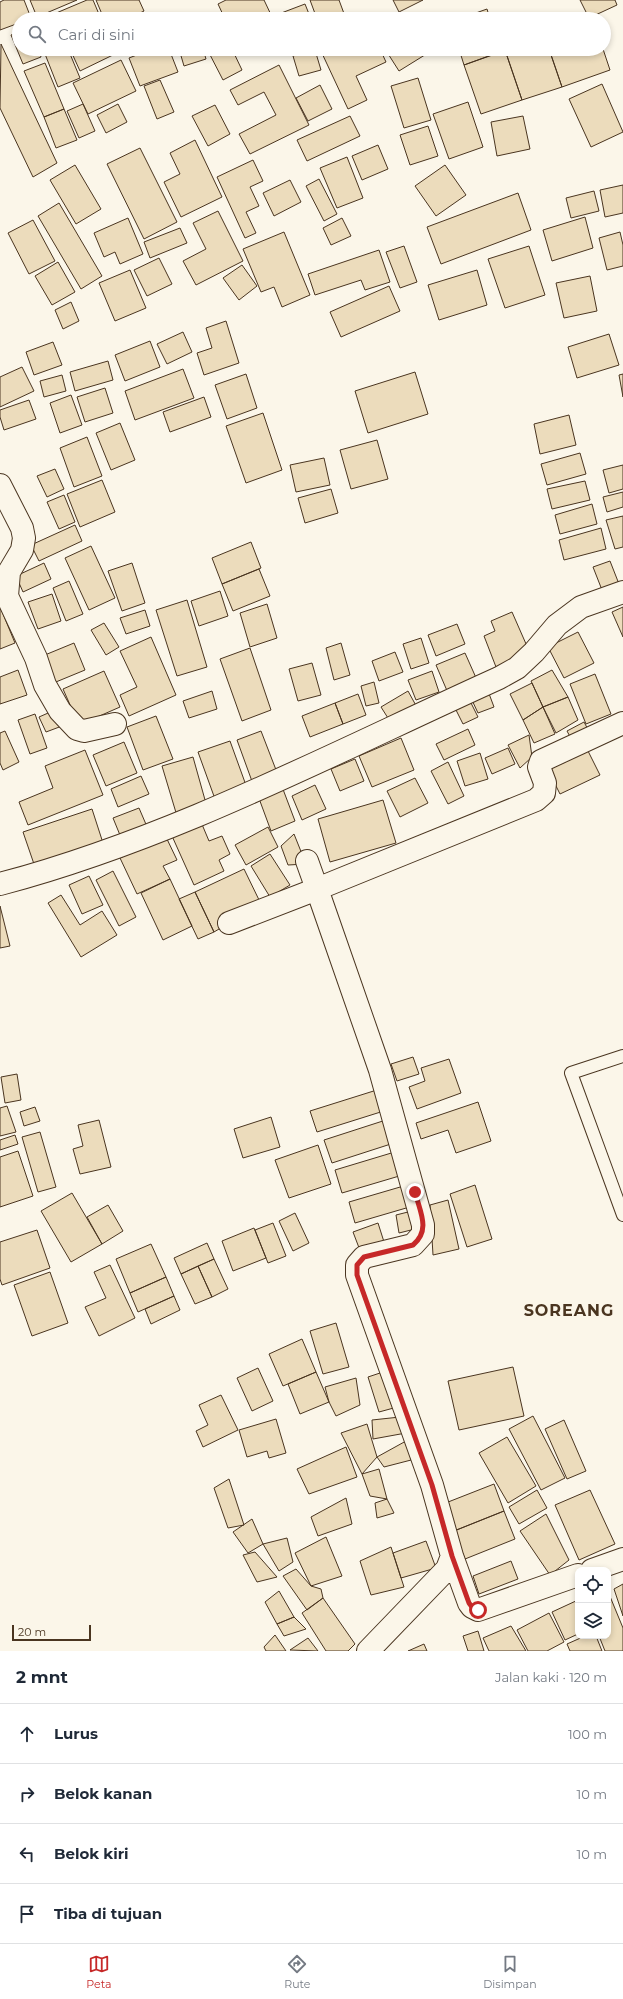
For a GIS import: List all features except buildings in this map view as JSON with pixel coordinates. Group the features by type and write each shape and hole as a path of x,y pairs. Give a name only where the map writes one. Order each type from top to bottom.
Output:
{"street":[{"path":"0,485 22,528 24,538 22,550 9,572 7,596 36,658 46,685 60,711 77,729 84,731 115,724"},
{"path":"0,884 33,875 101,852 209,811 499,678 517,668 534,652 557,625 581,607 623,592"},
{"path":"230,923 536,800 544,793 545,783 539,767 541,761 623,724"},
{"path":"307,861 380,1070 423,1225 423,1234 413,1245 361,1259 357,1265 357,1275 432,1485 452,1556 469,1603 472,1607 478,1610 575,1576"},
{"path":"368,1651 447,1569 452,1556"},
{"path":"600,1567 623,1559"}],"lane":[{"path":"623,1056 571,1073 623,1215"}],"district":[{"name":"SOREANG","path":"569,1310"}],"route":[{"path":"415,1192 423,1225 423,1234 419,1240 413,1245 364,1257 357,1265 357,1275 432,1485 452,1556 469,1603 472,1607 478,1610"}]}
